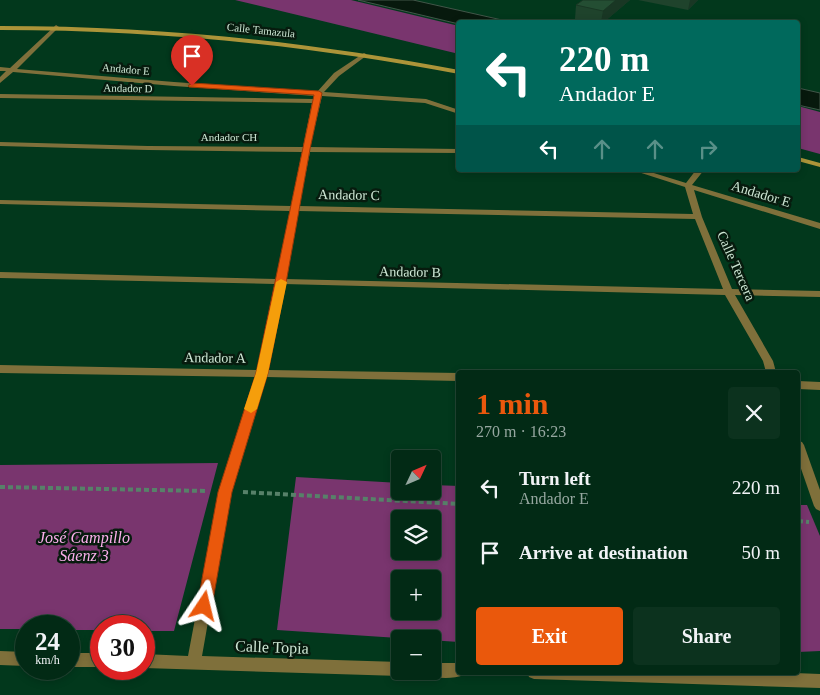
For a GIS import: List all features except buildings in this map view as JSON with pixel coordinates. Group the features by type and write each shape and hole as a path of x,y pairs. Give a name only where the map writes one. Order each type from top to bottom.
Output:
{"main road":[{"name":"Calle Tamazula","path":"0,28 56,28 268,42 364,55 456,71"},
{"path":"800,160 820,165"}],"street":[{"path":"0,81 56,28"},
{"path":"194,662 225,492 262,373 317,97 336,75 364,55"},
{"name":"Andador E","path":"0,69 317,97 426,101 456,111"},
{"path":"164,98 174,84"},
{"name":"Andador D","path":"0,96 317,97"},
{"name":"Andador CH","path":"0,144 148,148 456,151"},
{"name":"Andador E","path":"643,172 820,226"},
{"path":"688,185 698,172"},
{"name":"Calle Tercera","path":"688,185 698,217 728,291 771,370"},
{"name":"Andador C","path":"0,202 698,217"},
{"name":"Andador B","path":"0,275 820,294"},
{"name":"Andador A","path":"0,369 456,377"},
{"path":"800,385 820,386"},
{"path":"800,451 820,506"},
{"path":"0,658 15,659"},
{"name":"Calle Topia","path":"155,661 391,668"},
{"path":"441,670 456,670"},
{"path":"629,675 820,681"}],"green space":[{"path":"235,0 351,0 456,25 456,53"},
{"path":"800,107 820,112 820,154 800,149"},
{"name":"José Campillo Sáenz 3","path":"218,463 174,631 155,631 155,615 90,615 90,630 80,630 80,615 15,615 15,629 0,629 0,465"},
{"path":"296,477 391,482 391,500 441,500 441,485 456,486 456,642 441,641 441,630 391,630 391,638 277,630"},
{"path":"800,505 807,505 820,536 820,651 800,652"}],"shaded area":[{"path":"358,0 413,0 502,20 456,20 456,23"},
{"path":"800,88 820,93 820,110 800,105"}],"slow traffic":[{"path":"251,409 262,373 281,282"}],"route":[{"path":"192,86 319,93 306,149 262,373 225,492 204,606"}]}
